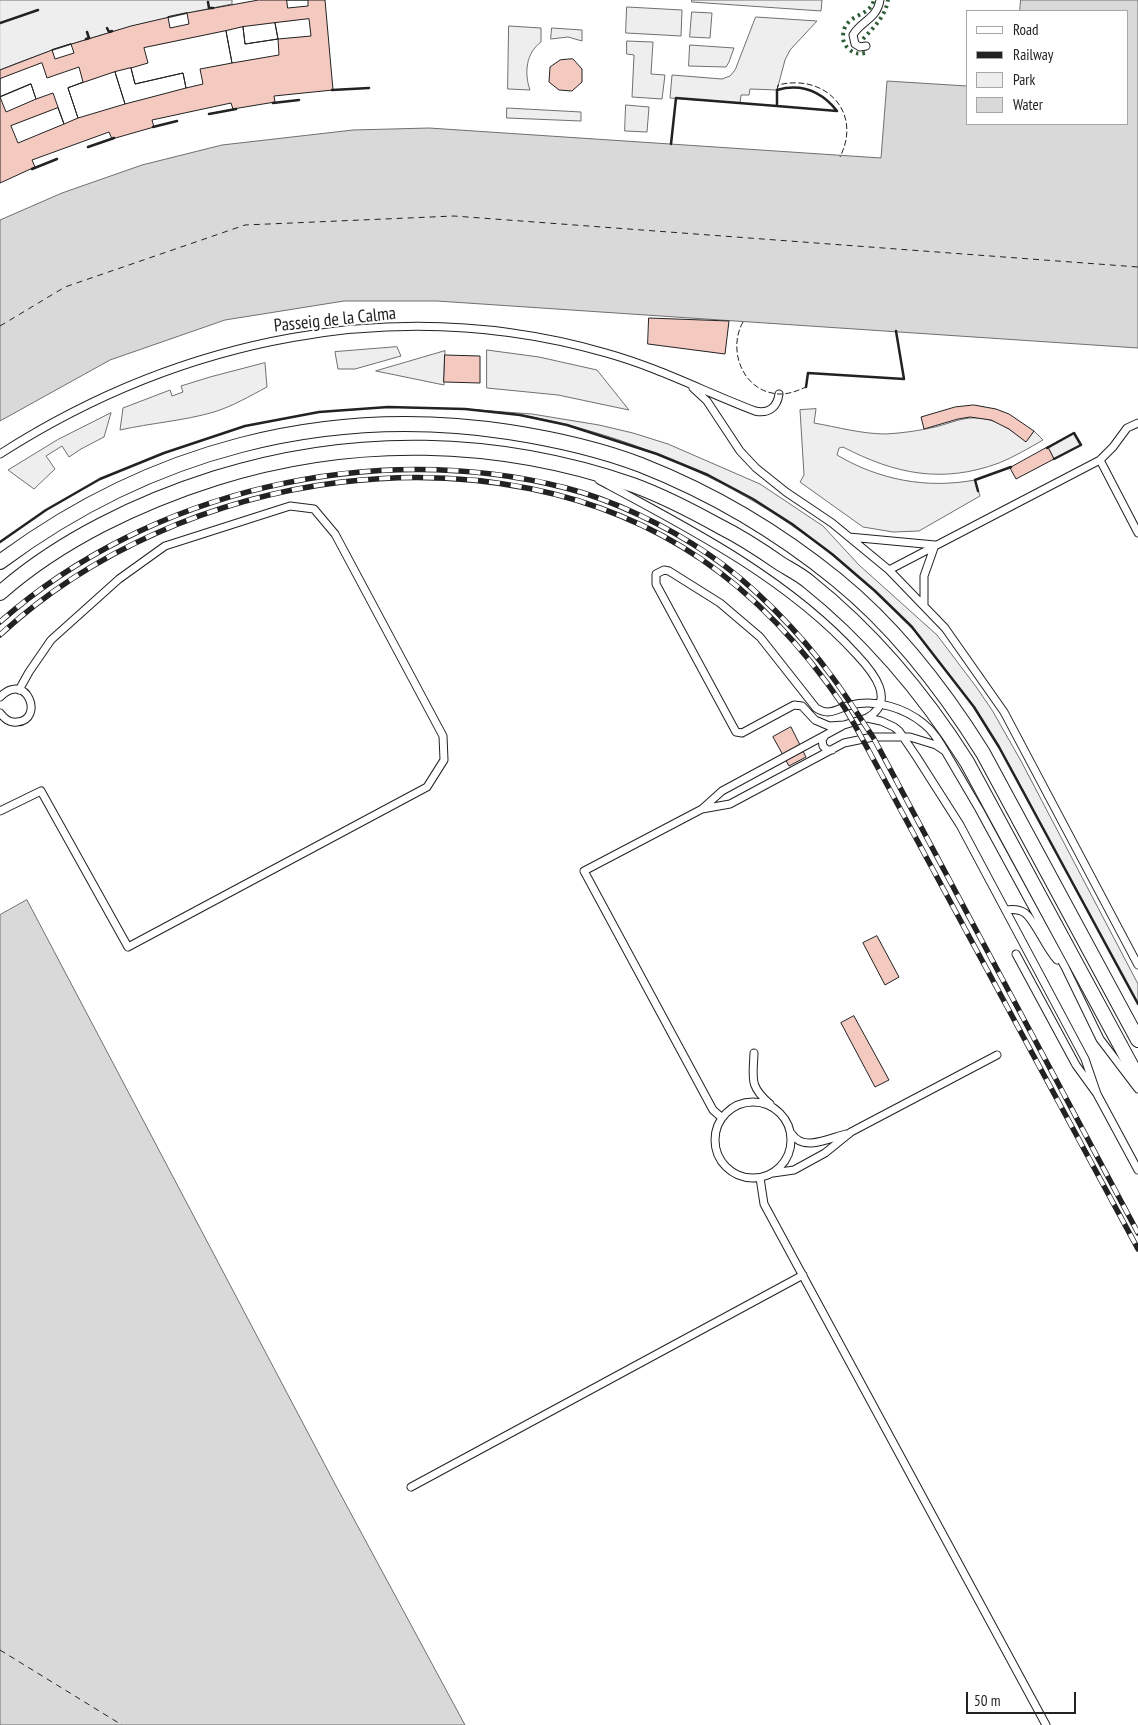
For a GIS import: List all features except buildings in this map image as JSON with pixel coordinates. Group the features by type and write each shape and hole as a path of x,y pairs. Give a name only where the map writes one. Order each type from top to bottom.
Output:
{"street":[{"path":"0,562 30,539 71,514 127,485 178,464 231,447 302,432 361,424 426,424 480,428 540,437 640,464 695,489 782,539 844,587 884,624 918,662 948,700 983,753 1138,1040"},
{"path":"0,593 44,560 91,531 137,507 182,488 236,471 306,455 363,448 426,447 478,450 577,468 635,486 687,509 748,542 808,581 887,654 926,702 968,762 1138,1078"}],"lane":[{"path":"866,46 860,47 855,44 853,35 856,30 874,15 880,0"},
{"name":"Passeig de la Calma","path":"0,454 27,436 86,405 146,378 248,346 294,336 337,330 424,327 498,330 535,336 605,352 662,372 737,404 762,412 770,410 776,405 779,394"},
{"path":"689,384 706,401 740,451 756,468 848,536 889,570 945,628 1004,712 1138,965"},
{"path":"889,570 1100,460 1113,447 1127,428 1138,423"},
{"path":"1100,460 1138,533"},
{"path":"577,468 680,523 792,595 841,636 870,668 882,693 876,712 868,718 844,726 722,791 702,809 584,871 713,1110 721,1117"},
{"path":"0,811 41,791 128,948 427,788 444,760 442,736 334,534 314,509 290,506 166,546 119,579 51,640 28,672 19,690"},
{"path":"848,536 935,546"},
{"path":"924,606 924,576 935,546"},
{"path":"844,726 822,724 798,705 742,733 736,732 656,584 656,574 664,570 669,571 720,602 760,637 820,711 831,713 860,704 880,704 899,710 925,724 945,751 979,809 1064,967 1100,1039 1138,1089"},
{"path":"0,697 8,691 19,690 28,696 31,704 31,710 26,718 0,726"},
{"path":"0,713 4,719 10,722"},
{"path":"868,718 888,724 899,731 960,825 1085,1058 1097,1094"},
{"path":"824,737 822,740 823,746 827,750 832,750"},
{"path":"702,809 730,804 844,743 873,738 903,737 920,739 936,745 945,751"},
{"path":"1006,910 1019,910 1026,914 1049,951 1064,967"},
{"path":"1016,954 1076,1065 1097,1094 1138,1170"},
{"path":"754,1053 754,1088 787,1121 795,1139 808,1143 851,1132"},
{"path":"774,1108 764,1103 738,1104 721,1117 715,1133 718,1157 726,1167 736,1174 747,1178 760,1178 773,1173 794,1170 825,1153 851,1132 997,1055"},
{"path":"773,1173 789,1155 792,1143 791,1132"},
{"path":"760,1178 764,1204 1046,1725"},
{"path":"411,1487 803,1275"}],"green space":[{"path":"0,0 232,0 232,4 114,31 0,70"},
{"path":"692,0 822,0 821,11 692,2"},
{"path":"627,7 682,10 681,36 626,33"},
{"path":"692,12 712,13 710,38 690,37"},
{"path":"756,17 817,21 790,50 785,60 777,90 750,89 749,95 741,95 740,103 670,98 672,75 722,79 730,76 735,70"},
{"path":"509,26 541,28 541,42 529,58 527,77 530,90 508,89"},
{"path":"552,28 582,30 582,41 568,37 551,39"},
{"path":"627,41 653,42 651,74 665,75 662,99 632,97 634,55 627,54"},
{"path":"690,45 734,48 726,67 689,66"},
{"path":"626,105 649,107 647,132 625,131"},
{"path":"507,108 581,112 581,121 507,118"},
{"path":"397,347 401,356 355,369 338,369 335,352"},
{"path":"487,350 539,357 597,370 629,410 558,395 487,388"},
{"path":"445,351 444,385 376,371"},
{"path":"265,363 267,387 235,404 202,415 120,430 123,408 170,390 172,396 183,392 181,386"},
{"path":"465,409 532,414 599,425 668,444 760,484 823,526 859,565 937,635 992,710 1021,761 1138,984 1138,1004 1011,769 984,723 965,695 909,625 868,586 825,550 780,518 732,489 683,465 631,444 577,428 522,415"},
{"path":"816,409 814,423 868,433 910,432 962,419 982,418 1000,424 1026,441 1034,431 1043,440 999,463 958,473 938,474 900,469 881,464 843,447 839,448 837,455 853,464 886,476 921,483 957,483 975,480 980,496 919,531 893,532 863,527 800,482 804,475 800,410"},
{"path":"111,413 104,437 69,457 62,446 46,456 55,469 34,489 8,470 57,440"},
{"path":"1074,433 1081,445 1054,459 1048,447"}],"water":[{"path":"1021,0 1138,0 1138,348 437,301 344,301 225,320 110,360 0,421 0,220 62,193 142,165 222,145 353,130 429,128 881,158 887,81 966,86 966,125 1128,125 1128,10 1020,10"},
{"path":"27,900 335,1484 465,1725 0,1725 0,915"}],"ferry route":[{"path":"0,326 65,287 245,225 454,216 1138,267"},
{"path":"0,1650 122,1725"}],"railway":[{"path":"0,622 59,577 124,539 194,509 266,487 342,474 417,469 493,474 584,493 621,507 657,524 708,554 759,595 806,644 848,700 873,737 1138,1233"},
{"path":"0,635 73,578 156,533 246,501 340,482 436,478 530,488 619,515 701,559 742,590 779,626 814,666 844,707 1138,1249"}],"hedge":[{"path":"865,53 855,53 847,47 843,39 844,29 852,19 872,6 874,0"},
{"path":"863,39 882,17 888,0"}],"fence":[{"path":"777,90 778,85 795,83 811,85 824,91 835,100 843,111 847,125 846,140 840,157"},
{"path":"743,322 739,332 737,354 745,375 752,383 761,389 776,394 789,393 806,387"}],"wall":[{"path":"208,2 209,8 213,8"},
{"path":"0,23 38,10"},
{"path":"107,28 109,32 112,31"},
{"path":"86,39 89,38 87,32"},
{"path":"332,90 369,88"},
{"path":"671,144 676,98 777,106 777,90 803,88 824,98 837,111 777,106"},
{"path":"273,103 299,100"},
{"path":"209,114 236,109"},
{"path":"153,127 177,121"},
{"path":"88,147 114,138"},
{"path":"32,169 57,159"},
{"path":"806,387 808,373 904,379 896,331"},
{"path":"0,542 46,510 100,479 164,453 245,426 319,412 388,407 465,409 520,415 567,425 657,454 708,475 753,499 792,524 832,554 875,591 912,627 974,707 999,747 1138,1004"},
{"path":"1047,448 1074,433 1081,445 1054,459"},
{"path":"978,491 975,480 1011,467"}]}
